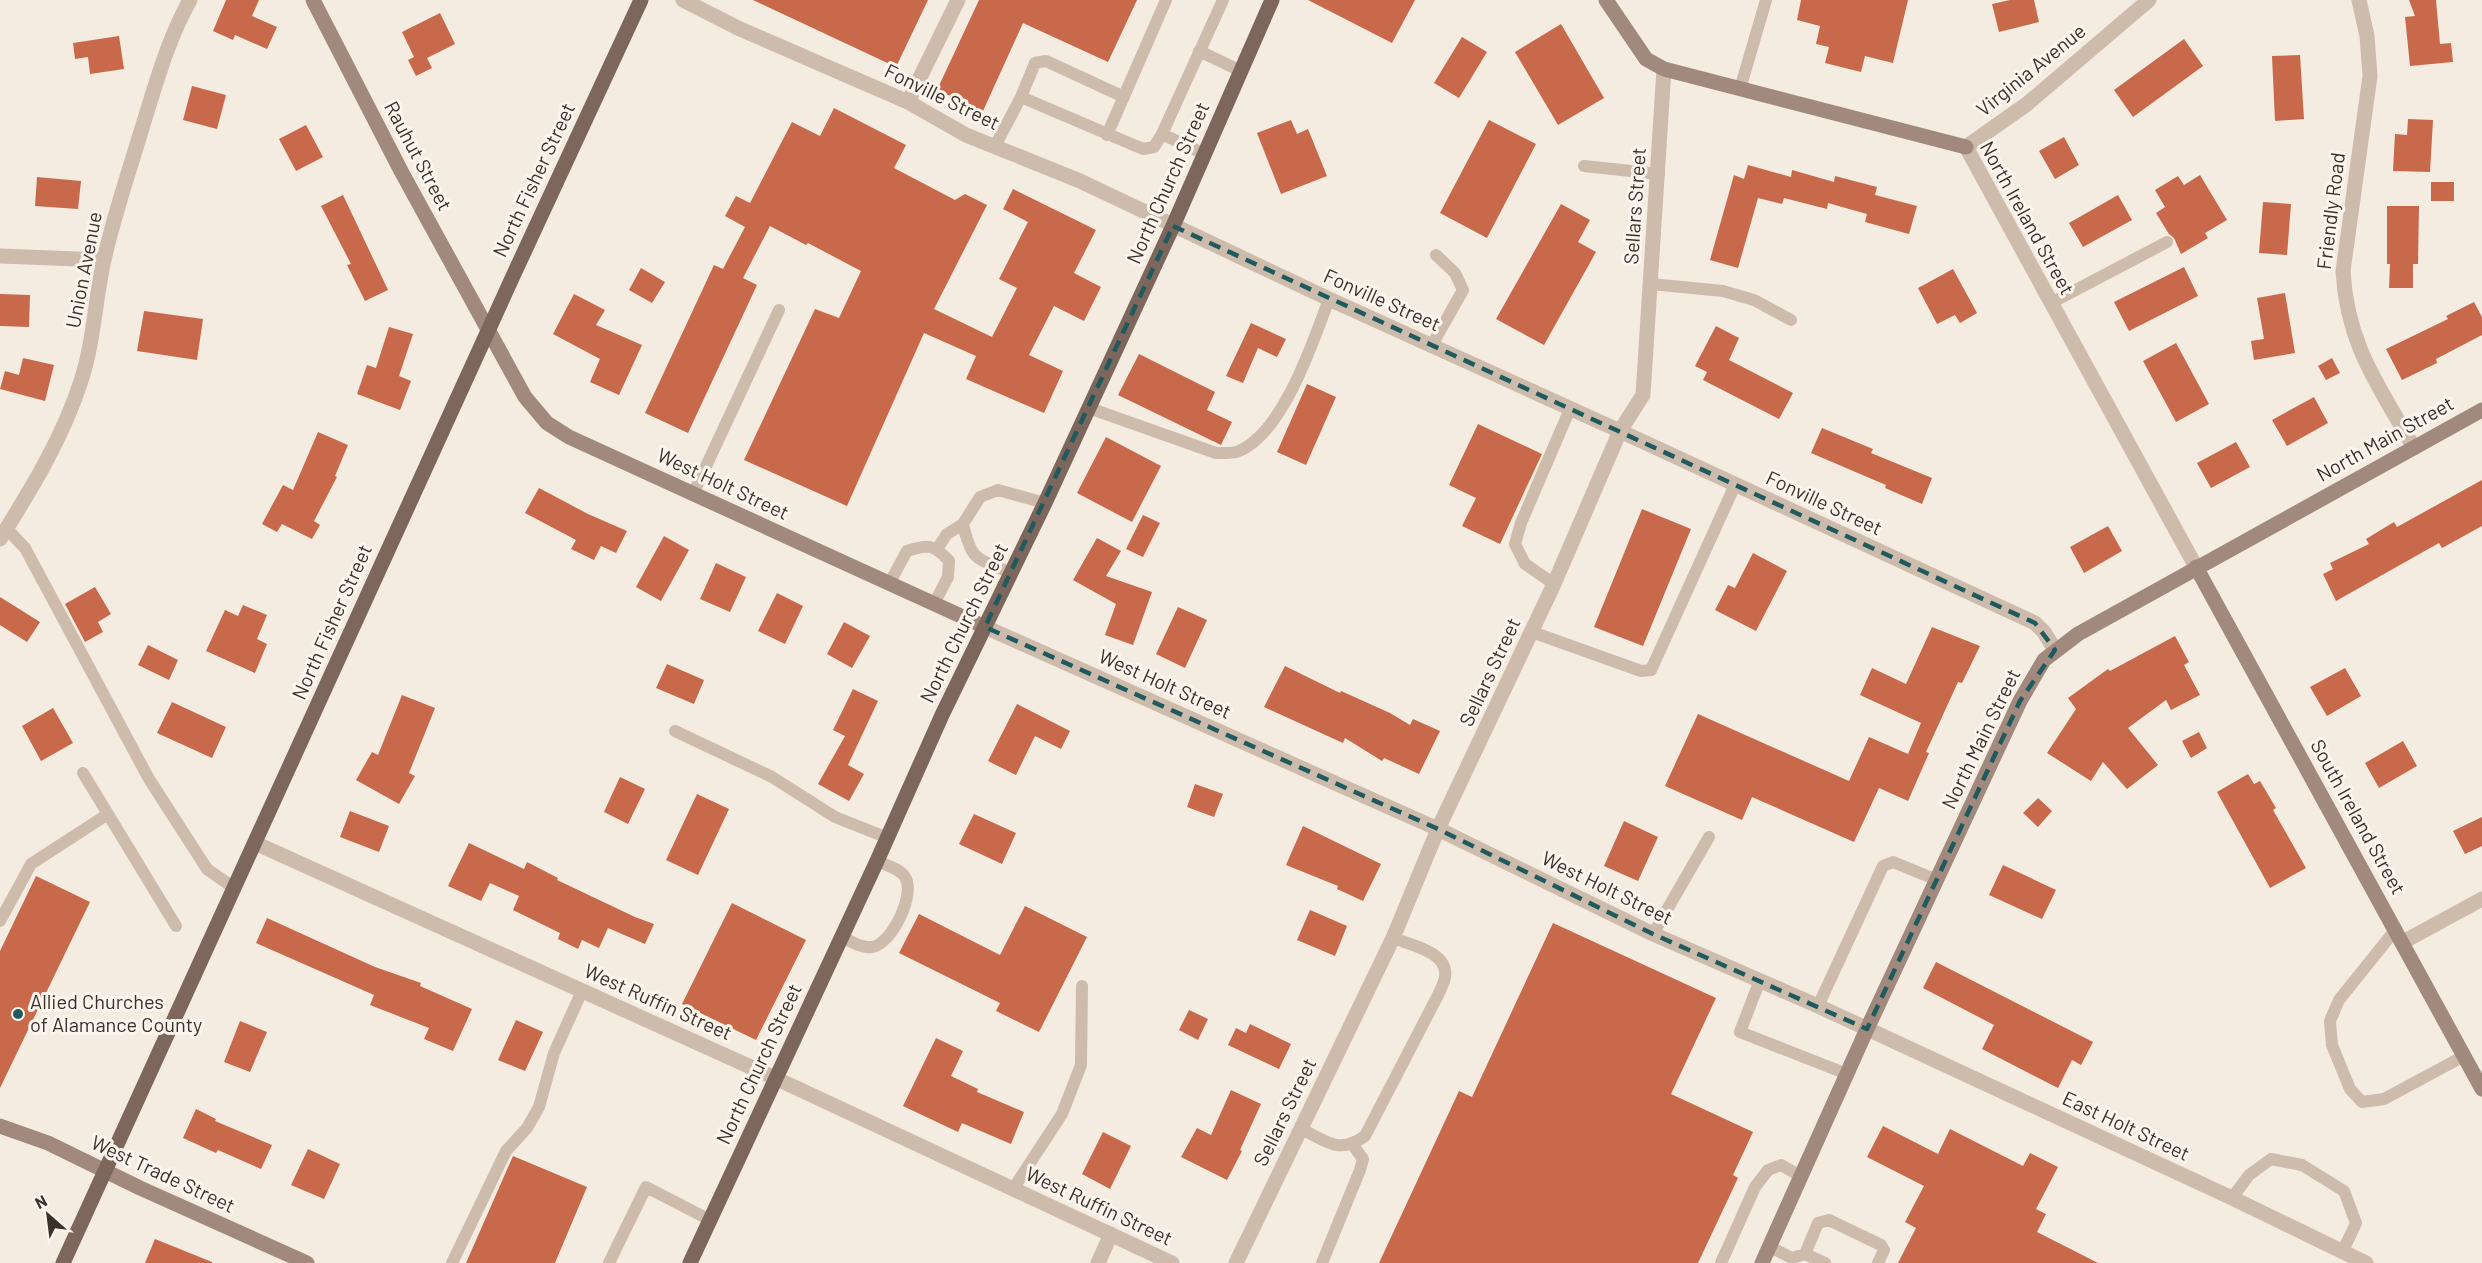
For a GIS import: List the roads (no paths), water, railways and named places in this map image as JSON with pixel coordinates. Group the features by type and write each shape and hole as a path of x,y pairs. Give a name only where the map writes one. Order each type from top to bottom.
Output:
{"main road":[{"name":"North Fisher Street","path":"63,1263 641,0"},
{"name":"North Church Street","path":"690,1263 888,838 942,715 1045,503 1173,226 1272,0"}],"street":[{"name":"Union Avenue","path":"3,533 55,445 72,406 93,335 104,260 117,208 159,71 176,25 190,0"},
{"name":"Rauhut Street","path":"313,0 401,171 488,331"},
{"name":"Fonville Street","path":"683,0 738,28 908,102 966,135 1080,181 1329,299 2035,623 2044,632 2055,650"},
{"path":"908,102 958,0"},
{"name":"North Ireland Street","path":"1606,0 1646,59 1664,69 1966,147 2196,567"},
{"name":"Virginia Avenue","path":"1966,147 2027,104 2149,0"},
{"name":"Friendly Road","path":"2358,0 2367,36 2370,76 2344,260 2344,295 2349,319 2364,362 2414,448"},
{"name":"Sellars Street","path":"1236,1263 1393,938 1438,829 1554,584 1620,431 1634,412 1645,389 1664,69"},
{"path":"0,256 104,260"},
{"name":"West Holt Street","path":"488,331 525,397 547,423 569,438 889,584 1438,829 1653,934 1867,1029"},
{"name":"North Main Street","path":"1762,1263 1936,879 2020,701 2044,660 2078,634 2482,410"},
{"name":"South Ireland Street","path":"2196,567 2482,1089"},
{"name":"West Ruffin Street","path":"255,843 775,1078 1172,1263"},
{"path":"2400,936 2482,899"},
{"name":"East Holt Street","path":"1867,1029 2232,1198 2366,1263"},
{"name":"West Trade Street","path":"0,1126 48,1143 140,1188 307,1263"},
{"path":"1098,1263 1111,1234"}],"lane":[{"path":"1107,135 1166,0"},
{"path":"1021,97 1143,149 1154,147 1223,0"},
{"path":"1740,89 1766,0"},
{"path":"1199,51 1241,71"},
{"path":"995,146 1021,97 1035,63 1046,61 1124,97"},
{"path":"1162,134 1204,154"},
{"path":"1584,166 1659,174"},
{"path":"2051,303 2167,242"},
{"path":"1432,345 1463,290 1455,273 1436,255"},
{"path":"1651,284 1722,291 1754,300 1791,320"},
{"path":"1089,408 1216,453 1238,452 1268,428 1283,404 1308,354 1329,299"},
{"path":"693,494 779,310"},
{"path":"1554,584 1525,564 1515,544 1521,523 1570,409"},
{"path":"1532,632 1641,671 1652,670 1735,485"},
{"path":"937,549 947,534 963,524 980,497 998,490 1045,503"},
{"path":"963,524 969,549 974,556 1011,573"},
{"path":"3,533 25,548 149,779 207,869 234,888"},
{"path":"889,584 907,551 923,546 937,549 949,561 948,577 934,604"},
{"path":"675,731 772,777 835,817 888,838"},
{"path":"83,773 176,926"},
{"path":"0,921 31,864 108,814"},
{"path":"1653,934 1709,837"},
{"path":"842,936 866,948 875,947 890,936 902,911 909,887 907,879 901,872 877,861"},
{"path":"1818,1006 1884,866 1893,862 1936,879"},
{"path":"2400,936 2339,1000 2330,1021 2332,1045 2350,1089 2362,1102 2384,1099 2464,1056"},
{"path":"1301,1129 1338,1147 1353,1145 1365,1136 1436,999 1445,977 1444,964 1432,952 1393,938"},
{"path":"1760,980 1740,1032 1847,1074"},
{"path":"1013,1189 1062,1114 1081,1065 1082,986"},
{"path":"452,1263 506,1151 527,1128 539,1107 554,1053 582,991"},
{"path":"1322,1263 1363,1159 1353,1145"},
{"path":"2232,1198 2249,1175 2271,1159 2302,1165 2344,1191 2356,1223 2342,1252"},
{"path":"1721,1263 1755,1187 1768,1170 1781,1165 1802,1178"},
{"path":"609,1263 646,1187 710,1220"},
{"path":"1805,1254 1818,1223 1829,1220 1881,1245 1884,1250 1878,1263"},
{"path":"1770,1247 1792,1258 1805,1254 1825,1263"}],"place":[{"name":"Allied Churches of Alamance County","path":"18,1014"}]}
